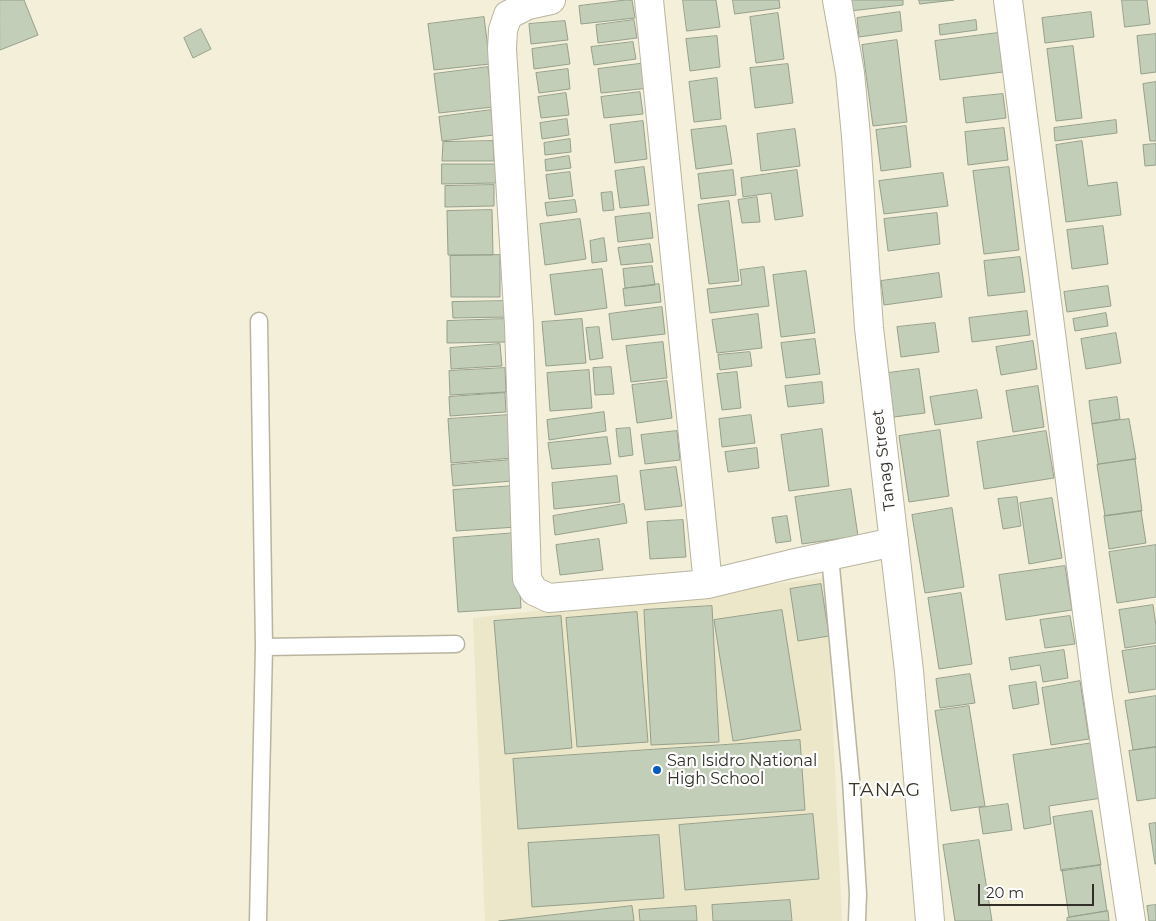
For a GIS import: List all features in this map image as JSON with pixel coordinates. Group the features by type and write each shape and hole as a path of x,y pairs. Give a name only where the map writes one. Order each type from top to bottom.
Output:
{"street":[{"path":"551,0 528,4 508,15 503,30 502,49 519,325 527,579 534,592 549,598 708,584 894,542"},
{"path":"649,0 708,584"},
{"name":"Tanag Street","path":"837,0 850,73 869,328 909,671 930,921"},
{"path":"1008,0 1097,690 1131,921"}],"lane":[{"path":"258,921 264,647 259,321"},
{"path":"830,556 851,780 858,894 857,921"},
{"path":"264,647 456,644"}],"shaded area":[{"name":"San Isidro National High School","path":"826,578 842,921 485,921 473,618"}],"building":[{"path":"0,0 24,0 38,35 0,50"},
{"path":"632,0 635,18 581,24 579,6"},
{"path":"683,0 716,0 720,27 687,31"},
{"path":"733,0 779,0 780,8 735,14"},
{"path":"848,0 903,0 903,5 850,11"},
{"path":"919,0 954,0 920,4"},
{"path":"1122,0 1147,0 1150,24 1125,27"},
{"path":"900,12 902,31 859,37 857,18"},
{"path":"1091,12 1094,37 1045,43 1042,18"},
{"path":"778,13 784,59 756,63 750,17"},
{"path":"484,17 490,64 434,70 428,24"},
{"path":"634,20 637,38 598,43 596,25"},
{"path":"976,20 977,30 940,35 939,25"},
{"path":"565,21 568,40 531,44 529,24"},
{"path":"201,29 211,49 193,58 184,38"},
{"path":"998,33 1003,72 940,80 935,41"},
{"path":"1156,34 1156,72 1141,74 1137,36"},
{"path":"717,36 720,67 690,71 686,39"},
{"path":"897,40 907,122 873,126 862,45"},
{"path":"633,42 636,59 594,65 591,47"},
{"path":"567,44 570,64 534,69 532,49"},
{"path":"1073,46 1082,118 1056,121 1047,49"},
{"path":"647,63 650,88 601,93 598,69"},
{"path":"788,64 793,103 755,108 750,68"},
{"path":"488,67 493,107 439,113 434,74"},
{"path":"568,69 570,89 539,93 536,73"},
{"path":"717,78 721,119 694,122 689,82"},
{"path":"1156,82 1156,141 1150,141 1143,84"},
{"path":"640,92 643,114 604,118 601,97"},
{"path":"566,93 569,115 541,118 538,97"},
{"path":"1003,94 1006,118 966,123 963,98"},
{"path":"491,110 494,135 442,141 439,117"},
{"path":"567,119 569,135 542,139 540,123"},
{"path":"1116,120 1117,133 1055,141 1054,128"},
{"path":"643,121 647,159 615,163 610,125"},
{"path":"726,126 732,164 696,169 691,130"},
{"path":"906,126 911,167 881,171 876,130"},
{"path":"1004,128 1008,160 968,165 965,132"},
{"path":"795,129 800,166 761,171 757,134"},
{"path":"570,139 571,152 545,155 544,143"},
{"path":"493,141 494,161 442,161 443,142"},
{"path":"1082,141 1088,186 1117,182 1121,215 1066,222 1056,145"},
{"path":"1156,144 1156,165 1145,166 1143,145"},
{"path":"569,156 571,168 546,171 545,160"},
{"path":"442,164 495,164 496,183 442,184"},
{"path":"644,167 649,205 620,208 615,171"},
{"path":"1009,167 1019,250 984,254 973,171"},
{"path":"733,170 736,195 701,199 698,174"},
{"path":"797,170 803,216 775,220 771,193 743,197 741,178"},
{"path":"570,172 573,196 549,199 546,175"},
{"path":"943,173 948,206 884,214 879,181"},
{"path":"494,185 494,206 445,207 445,186"},
{"path":"612,192 614,210 603,211 601,193"},
{"path":"757,197 760,222 742,223 738,200"},
{"path":"575,200 577,212 547,216 545,203"},
{"path":"729,201 739,281 709,284 698,205"},
{"path":"492,210 493,255 448,255 447,211"},
{"path":"650,213 653,238 618,242 615,217"},
{"path":"937,213 940,244 888,251 884,219"},
{"path":"580,219 586,259 545,265 540,224"},
{"path":"1103,226 1108,264 1072,269 1067,230"},
{"path":"604,238 607,261 592,263 590,241"},
{"path":"650,244 653,262 621,265 618,248"},
{"path":"500,255 500,297 451,297 450,256"},
{"path":"1020,257 1025,292 988,296 984,261"},
{"path":"652,266 655,285 625,288 623,269"},
{"path":"764,267 769,306 710,313 707,289 742,285 740,270"},
{"path":"602,269 607,308 555,315 550,275"},
{"path":"806,271 815,333 781,337 773,275"},
{"path":"939,273 942,297 884,305 881,281"},
{"path":"659,284 661,302 625,306 623,289"},
{"path":"1108,286 1111,306 1067,312 1064,292"},
{"path":"508,301 508,317 453,318 452,302"},
{"path":"662,307 665,334 612,340 609,314"},
{"path":"1027,311 1030,335 972,342 969,318"},
{"path":"1106,313 1108,326 1075,331 1073,319"},
{"path":"758,314 762,348 717,353 712,320"},
{"path":"506,319 507,342 447,343 447,321"},
{"path":"582,319 586,363 546,366 542,322"},
{"path":"935,323 939,352 901,357 897,327"},
{"path":"599,327 603,358 590,360 586,328"},
{"path":"1116,333 1121,363 1086,369 1081,339"},
{"path":"815,339 820,374 786,378 781,343"},
{"path":"1033,341 1037,369 1001,375 996,347"},
{"path":"663,342 667,378 631,382 626,346"},
{"path":"500,344 502,366 451,369 450,348"},
{"path":"750,352 752,366 720,370 718,355"},
{"path":"611,367 614,394 595,395 593,368"},
{"path":"505,368 506,392 450,395 449,371"},
{"path":"919,369 925,413 894,417 888,373"},
{"path":"589,370 592,408 550,411 547,373"},
{"path":"737,372 741,408 722,410 717,374"},
{"path":"667,381 672,418 637,423 632,385"},
{"path":"822,382 824,403 788,407 785,386"},
{"path":"1038,386 1044,427 1013,432 1006,391"},
{"path":"977,390 982,418 935,425 930,397"},
{"path":"505,393 506,412 450,416 449,397"},
{"path":"1117,397 1120,419 1092,424 1089,401"},
{"path":"604,412 606,431 549,440 547,420"},
{"path":"509,415 512,458 451,463 448,419"},
{"path":"751,415 755,443 722,447 719,419"},
{"path":"1129,419 1136,459 1098,464 1092,424"},
{"path":"630,428 633,455 619,457 616,429"},
{"path":"822,429 829,486 789,491 781,435"},
{"path":"940,430 949,496 909,502 899,436"},
{"path":"677,431 680,460 645,464 641,435"},
{"path":"1046,431 1054,478 984,489 977,442"},
{"path":"607,437 611,464 552,469 548,443"},
{"path":"757,448 759,468 728,472 725,452"},
{"path":"1135,459 1142,511 1105,516 1097,465"},
{"path":"511,460 512,481 453,486 451,465"},
{"path":"676,467 682,506 645,510 640,471"},
{"path":"617,476 620,502 554,509 552,483"},
{"path":"515,486 517,527 456,531 453,490"},
{"path":"851,489 858,536 802,544 795,497"},
{"path":"1017,497 1021,526 1003,529 998,499"},
{"path":"1052,498 1062,558 1029,564 1020,503"},
{"path":"624,504 627,523 555,535 553,516"},
{"path":"952,508 964,587 925,593 912,515"},
{"path":"1141,511 1146,543 1109,549 1104,516"},
{"path":"787,516 791,541 776,543 772,518"},
{"path":"683,520 686,557 650,559 647,522"},
{"path":"516,533 521,608 458,612 453,538"},
{"path":"599,539 603,570 560,575 556,545"},
{"path":"1156,545 1156,597 1117,603 1109,552"},
{"path":"1065,566 1072,610 1006,620 999,575"},
{"path":"821,584 829,636 798,641 790,589"},
{"path":"961,593 972,664 939,669 928,598"},
{"path":"1153,605 1156,643 1125,648 1119,610"},
{"path":"712,606 719,742 651,745 644,610"},
{"path":"782,610 801,730 733,741 714,620"},
{"path":"637,612 648,742 577,747 566,618"},
{"path":"561,616 572,748 505,754 494,621"},
{"path":"1070,616 1075,644 1045,648 1040,620"},
{"path":"1156,646 1156,689 1129,693 1122,651"},
{"path":"1064,650 1068,678 1043,682 1040,665 1011,670 1009,658"},
{"path":"970,674 975,703 940,708 936,679"},
{"path":"1080,681 1089,739 1051,745 1042,688"},
{"path":"1036,682 1039,704 1013,709 1009,686"},
{"path":"1156,696 1156,747 1133,750 1125,701"},
{"path":"969,706 985,806 951,811 935,711"},
{"path":"800,740 805,810 518,829 513,759"},
{"path":"1093,743 1102,798 1049,806 1051,824 1024,829 1013,755"},
{"path":"1156,747 1156,798 1137,801 1129,751"},
{"path":"1008,804 1012,830 983,834 979,808"},
{"path":"1092,811 1101,865 1061,871 1053,817"},
{"path":"813,814 819,879 685,890 679,825"},
{"path":"1156,823 1156,864 1155,864 1149,824"},
{"path":"659,835 664,898 532,907 528,843"},
{"path":"979,840 992,921 955,921 943,845"},
{"path":"1100,865 1107,911 1069,917 1062,870"},
{"path":"790,900 792,921 713,921 712,905"},
{"path":"1156,905 1156,921 1149,921 1147,906"},
{"path":"632,906 634,921 499,921"},
{"path":"696,906 697,921 640,921 639,910"},
{"path":"1108,911 1109,921 1067,921 1067,918"}],"place":[{"name":"San Isidro National High School","path":"657,770"}],"district":[{"name":"TANAG","path":"885,790"}]}
